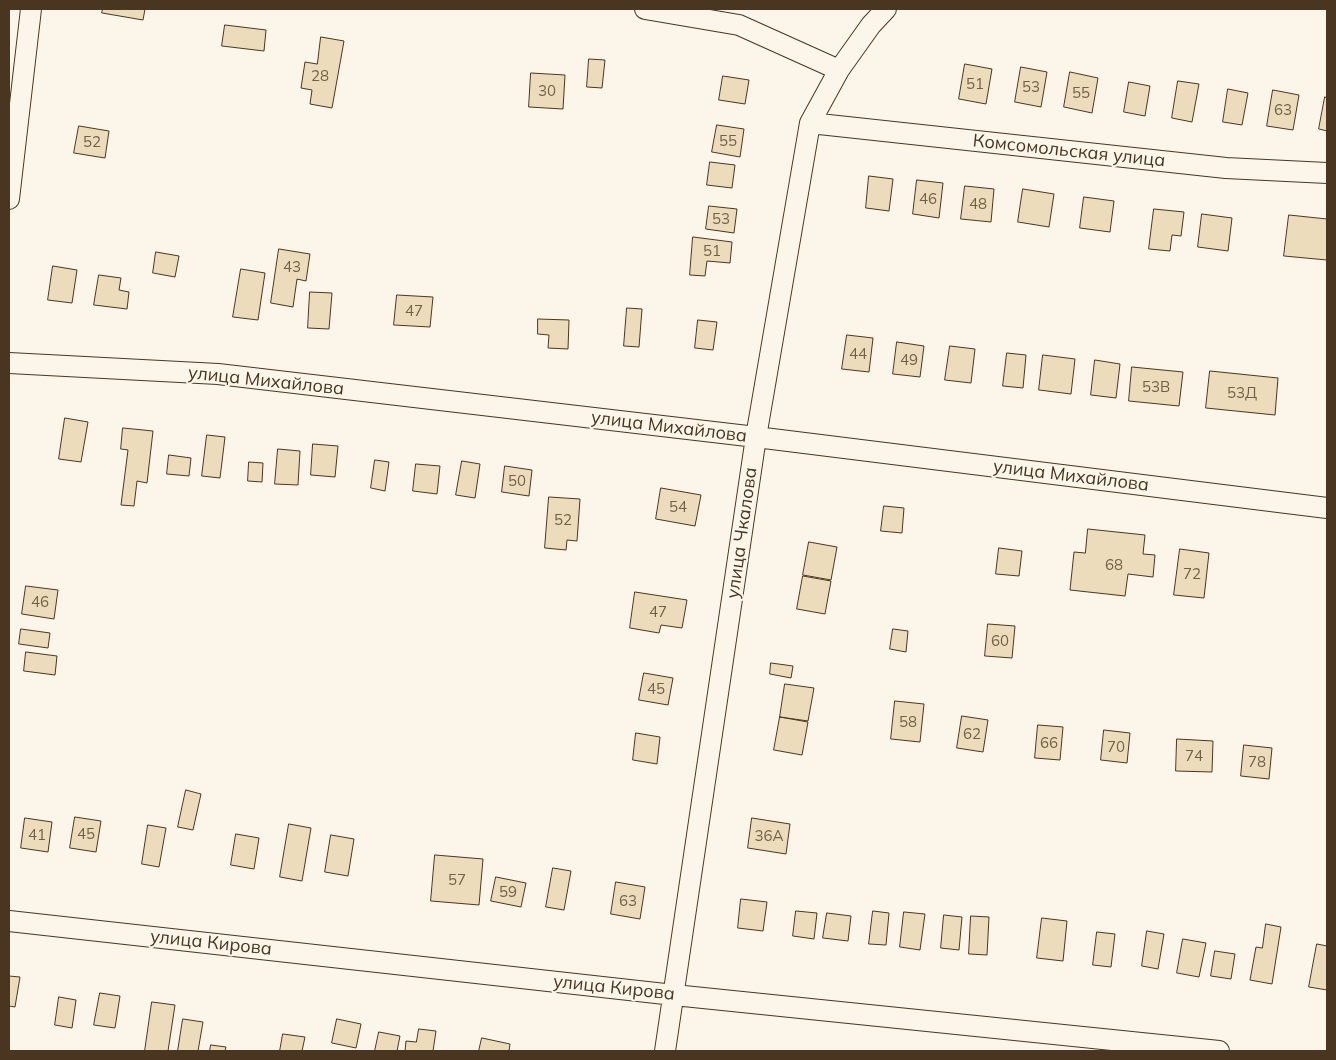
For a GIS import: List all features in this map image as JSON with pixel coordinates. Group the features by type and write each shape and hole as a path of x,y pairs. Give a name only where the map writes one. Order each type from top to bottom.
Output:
{"street":[{"path":"9,199 31,9"},
{"path":"644,9 739,25 839,70"},
{"name":"улица Чкалова","path":"665,1051 756,437 810,123 839,70 871,25 886,9"},
{"name":"Комсомольская улица","path":"810,123 1226,168 1327,173"},
{"name":"улица Михайлова","path":"9,363 218,374 756,437 1327,508"},
{"name":"улица Кирова","path":"9,920 674,994 1219,1051"}],"building":[{"path":"103,9 145,9 143,20 102,13"},
{"path":"225,25 266,30 264,51 222,46"},
{"path":"321,37 344,41 332,108 310,104 312,90 301,88 305,62 317,64"},
{"path":"589,59 605,60 602,88 587,87"},
{"path":"965,64 992,69 986,104 959,99"},
{"path":"1021,67 1047,72 1041,107 1015,102"},
{"path":"1070,72 1098,78 1092,113 1064,107"},
{"path":"531,73 565,75 563,109 529,107"},
{"path":"723,76 749,80 745,104 719,100"},
{"path":"1178,81 1199,84 1192,122 1172,118"},
{"path":"1129,82 1150,86 1145,116 1124,112"},
{"path":"1228,89 1248,93 1242,125 1223,122"},
{"path":"1273,90 1299,95 1293,130 1267,126"},
{"path":"1325,97 1327,98 1327,131 1319,129"},
{"path":"717,125 744,129 740,157 712,152"},
{"path":"79,126 109,131 105,158 74,153"},
{"path":"710,162 735,165 732,188 707,185"},
{"path":"869,176 893,179 889,211 866,208"},
{"path":"917,180 943,183 939,218 913,214"},
{"path":"965,186 994,189 991,222 961,219"},
{"path":"1023,189 1054,194 1049,227 1018,222"},
{"path":"1084,197 1114,201 1110,232 1080,228"},
{"path":"709,206 737,209 734,233 706,229"},
{"path":"1154,209 1184,212 1181,236 1172,235 1170,251 1149,249"},
{"path":"1202,214 1232,218 1228,251 1198,247"},
{"path":"1289,215 1327,219 1327,260 1284,256"},
{"path":"693,237 732,242 730,263 707,261 705,276 690,275"},
{"path":"279,249 310,254 306,281 297,279 293,307 271,303"},
{"path":"156,252 179,256 175,277 153,273"},
{"path":"53,266 77,270 72,303 48,300"},
{"path":"241,269 265,273 258,320 233,317"},
{"path":"99,275 121,278 119,290 129,292 127,309 94,305"},
{"path":"310,292 332,293 329,329 308,328"},
{"path":"397,295 433,297 430,327 394,325"},
{"path":"627,308 642,309 639,347 624,346"},
{"path":"538,319 569,320 568,349 548,348 549,335 538,334"},
{"path":"698,320 717,322 713,350 695,348"},
{"path":"847,335 873,338 869,372 842,369"},
{"path":"897,342 924,346 920,377 893,374"},
{"path":"950,346 975,349 971,383 945,380"},
{"path":"1007,353 1026,355 1023,388 1003,386"},
{"path":"1043,355 1075,359 1071,394 1039,390"},
{"path":"1095,360 1120,364 1116,398 1091,395"},
{"path":"1132,367 1183,372 1179,406 1129,401"},
{"path":"1210,371 1278,378 1275,415 1206,408"},
{"path":"65,418 88,422 81,462 59,459"},
{"path":"123,428 153,431 147,483 137,481 134,506 121,505 128,450 121,449"},
{"path":"207,435 225,437 220,478 202,476"},
{"path":"313,444 338,446 335,477 311,475"},
{"path":"278,449 300,451 298,485 275,484"},
{"path":"169,455 191,458 189,476 167,474"},
{"path":"375,460 389,462 385,491 371,488"},
{"path":"462,461 480,464 475,498 456,495"},
{"path":"249,462 263,463 262,482 248,481"},
{"path":"416,464 440,466 437,494 413,491"},
{"path":"505,466 532,470 529,496 502,492"},
{"path":"661,488 701,495 695,526 656,519"},
{"path":"549,497 580,499 577,541 567,540 566,550 545,548"},
{"path":"884,506 904,508 902,533 881,531"},
{"path":"1088,529 1145,535 1143,554 1155,555 1153,577 1128,574 1125,596 1070,590 1074,552 1085,553"},
{"path":"809,542 837,547 831,580 803,575"},
{"path":"999,548 1022,551 1019,576 996,574"},
{"path":"1180,549 1209,553 1204,598 1174,595"},
{"path":"803,576 831,581 825,614 797,609"},
{"path":"26,586 58,590 54,619 22,614"},
{"path":"635,592 687,600 682,628 661,625 659,633 630,628"},
{"path":"988,624 1015,626 1012,658 985,656"},
{"path":"21,629 50,633 48,648 19,644"},
{"path":"893,629 908,631 906,652 890,649"},
{"path":"26,652 57,656 55,675 24,671"},
{"path":"771,663 793,666 791,678 770,674"},
{"path":"644,673 673,678 668,705 639,700"},
{"path":"785,684 814,688 808,721 780,717"},
{"path":"895,701 924,704 920,742 891,739"},
{"path":"962,716 988,720 983,752 957,748"},
{"path":"780,717 808,722 802,755 774,750"},
{"path":"1038,725 1063,727 1060,760 1035,758"},
{"path":"1104,730 1130,733 1127,763 1101,760"},
{"path":"636,733 660,737 657,764 633,760"},
{"path":"1177,739 1213,741 1212,772 1176,771"},
{"path":"1244,745 1272,748 1269,779 1241,776"},
{"path":"186,790 201,794 193,830 178,827"},
{"path":"75,817 101,821 96,852 70,848"},
{"path":"25,818 52,822 48,852 21,848"},
{"path":"752,818 790,824 786,854 748,848"},
{"path":"289,824 311,828 302,881 280,877"},
{"path":"148,825 166,828 159,867 142,864"},
{"path":"236,834 259,838 254,869 231,865"},
{"path":"331,835 354,839 348,876 325,872"},
{"path":"435,855 483,859 479,905 431,901"},
{"path":"553,868 571,871 564,910 546,907"},
{"path":"496,877 526,883 521,907 491,901"},
{"path":"616,882 645,887 640,919 611,914"},
{"path":"741,899 767,902 763,931 738,928"},
{"path":"796,911 817,913 814,939 793,936"},
{"path":"873,911 889,913 886,945 869,944"},
{"path":"904,912 925,914 920,950 900,947"},
{"path":"827,913 851,916 848,941 823,938"},
{"path":"944,915 962,917 959,950 941,948"},
{"path":"971,916 989,917 987,955 969,954"},
{"path":"1042,918 1067,921 1063,961 1037,958"},
{"path":"1266,924 1281,927 1272,984 1250,980 1256,947 1262,948"},
{"path":"1147,931 1164,934 1158,969 1142,966"},
{"path":"1097,932 1115,934 1111,967 1093,965"},
{"path":"1183,939 1206,943 1199,977 1177,973"},
{"path":"1317,944 1327,946 1327,990 1309,987"},
{"path":"1215,951 1235,954 1231,979 1211,976"},
{"path":"9,976 20,977 15,1007 9,1006"},
{"path":"100,993 120,996 115,1028 94,1025"},
{"path":"59,997 76,1000 72,1028 55,1025"},
{"path":"152,1002 175,1005 168,1051 145,1051"},
{"path":"183,1019 203,1022 198,1051 178,1051"},
{"path":"337,1019 361,1024 356,1048 332,1043"},
{"path":"419,1029 436,1031 433,1051 405,1051 406,1041 416,1042"},
{"path":"379,1032 400,1036 397,1051 375,1051"},
{"path":"283,1034 305,1037 302,1051 280,1051"},
{"path":"482,1038 510,1044 509,1051 479,1051"},
{"path":"211,1045 226,1047 225,1051 210,1051"}]}
